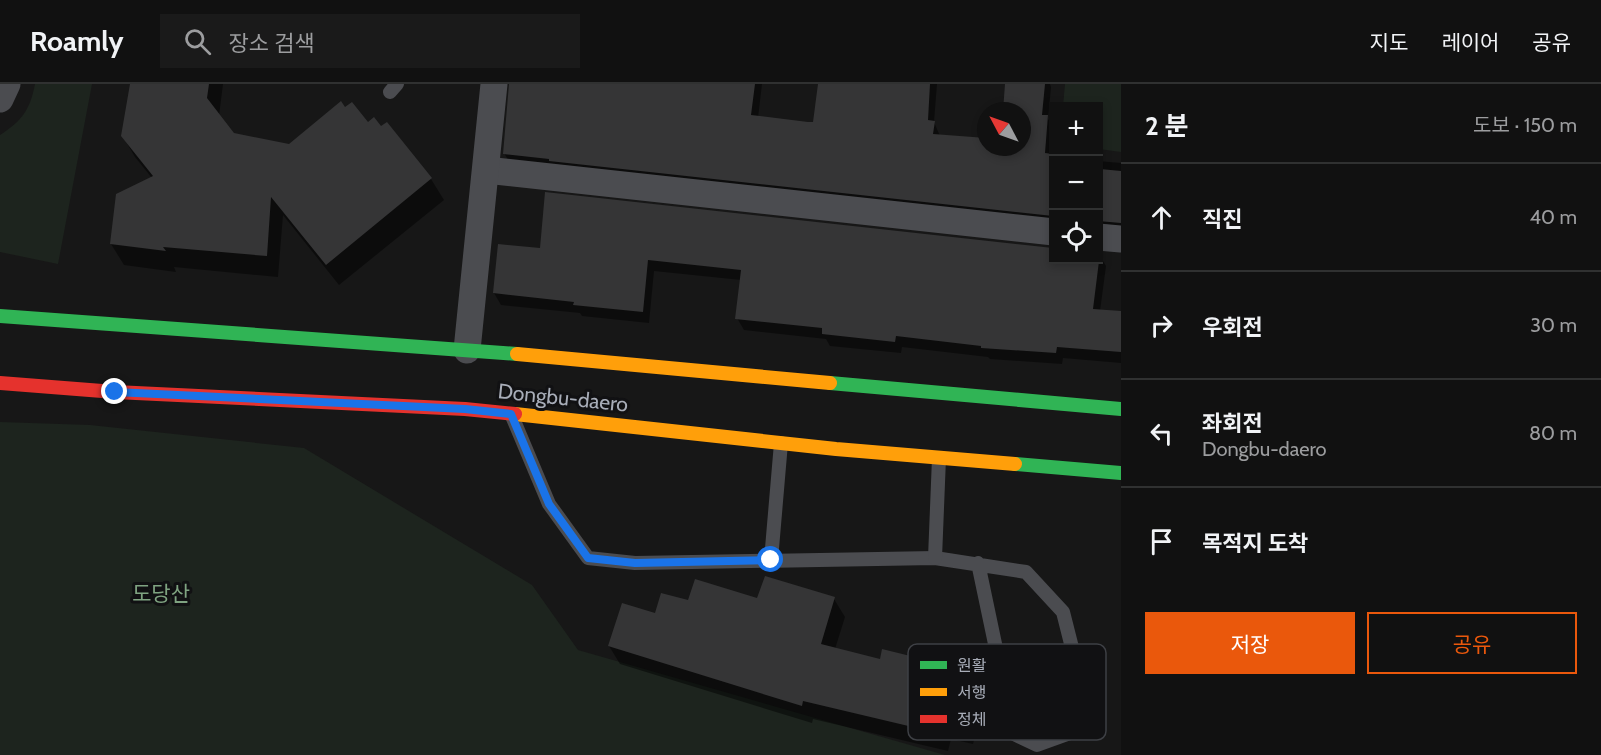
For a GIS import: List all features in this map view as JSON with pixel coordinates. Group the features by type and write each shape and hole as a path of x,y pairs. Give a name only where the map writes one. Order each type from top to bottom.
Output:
{"main road":[{"name":"Dongbu-daero","path":"0,316 467,350 1121,409"},
{"name":"Dongbu-daero","path":"0,383 115,392 465,409 781,443 1121,473"}],"street":[{"path":"0,99 7,84"},
{"path":"467,350 494,84"},
{"path":"486,170 1049,232"},
{"path":"1103,237 1121,239"}],"lane":[{"path":"511,414 549,504 588,558 635,563 935,558 978,563 1026,572 1063,612 1071,644"},
{"path":"771,560 781,443"},
{"path":"935,558 939,458"},
{"path":"978,563 995,644"},
{"path":"1027,740 1037,745 1051,740"}],"green space":[{"path":"35,84 92,84 58,264 0,252 0,135 24,114 31,101"},
{"path":"1065,84 1121,84 1121,152 1103,150 1103,102 1063,102"},
{"name":"도당산","path":"0,422 90,425 304,448 532,585 578,650 945,755 0,755"}],"building":[{"path":"130,84 209,84 207,98 234,133 289,144 341,101 345,107 352,102 368,122 374,117 381,126 387,122 432,178 326,265 271,197 267,256 163,247 166,251 110,244 116,194 153,176 121,136"},
{"path":"509,84 755,84 751,115 813,122 818,84 930,84 928,120 935,121 933,134 977,137 977,156 1031,156 1031,102 1004,102 1005,84 1045,84 1042,115 1048,115 1045,153 1049,154 1049,216 549,161 549,159 503,154"},
{"path":"1103,169 1121,171 1121,223 1103,221"},
{"path":"545,192 1049,248 1049,264 1099,264 1093,309 1121,311 1121,352 1057,347 1056,353 981,348 981,346 896,336 895,342 822,334 822,328 735,319 741,270 648,260 643,312 573,305 574,302 493,293 498,244 540,248"},
{"path":"765,576 835,597 821,644 880,659 882,649 908,655 908,726 803,701 802,706 608,646 622,603 655,613 661,593 688,600 695,579 757,598"}],"traffic: fast":[{"path":"0,316 517,354"},
{"path":"830,383 1121,409"},
{"path":"1015,464 1121,473"}],"traffic: slow":[{"path":"517,354 830,383"},
{"path":"515,414 836,449 1015,464"}],"traffic: jam":[{"path":"0,383 115,392 465,409 515,414"}],"route":[{"path":"115,392 465,409 511,414 549,504 588,558 635,563 771,560"}]}
